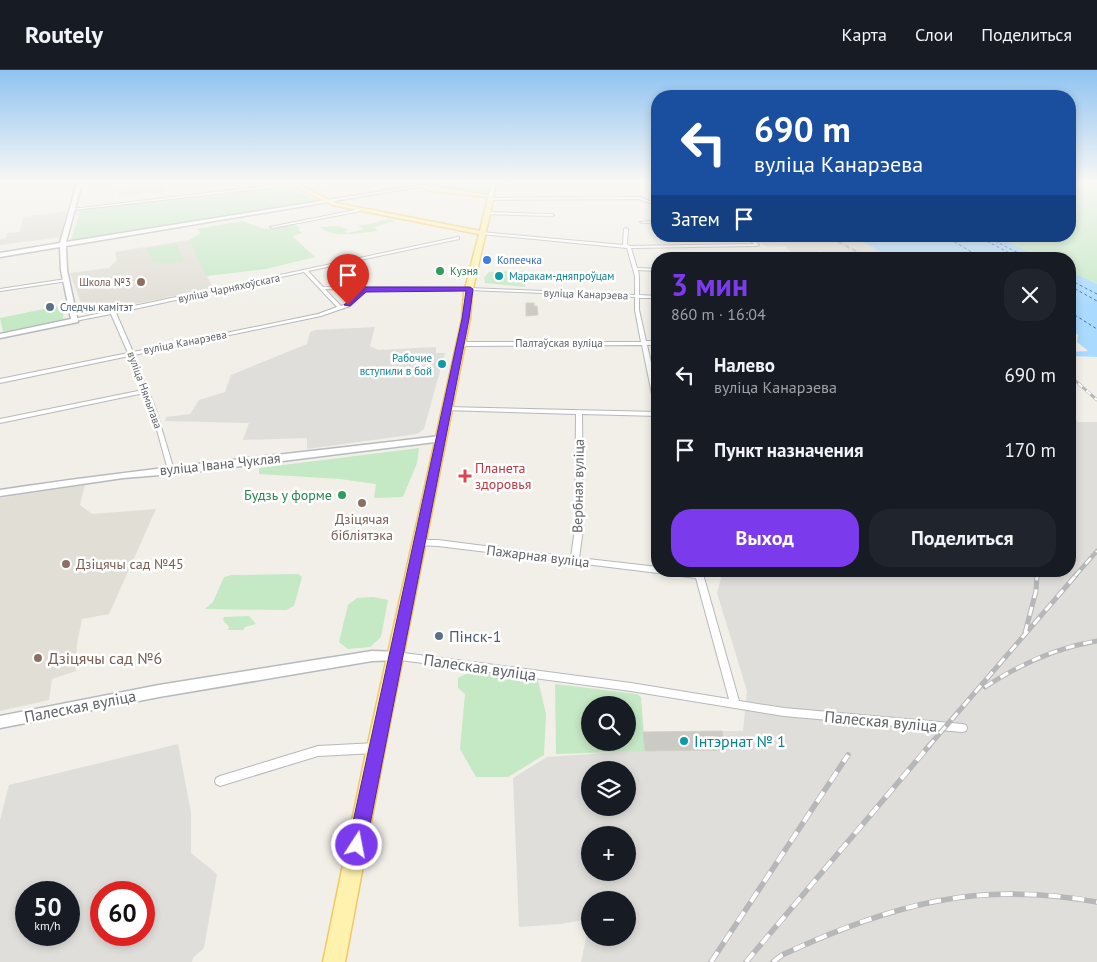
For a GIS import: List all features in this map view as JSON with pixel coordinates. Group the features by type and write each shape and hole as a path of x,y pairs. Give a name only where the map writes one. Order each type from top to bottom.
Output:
{"main road":[{"path":"438,225 482,233"},
{"path":"334,962 484,225"}],"street":[{"path":"70,225 64,246 66,280 75,320"},
{"path":"0,255 193,225"},
{"path":"272,227 284,225"},
{"path":"626,229 625,245 629,247 636,269 637,310 651,376"},
{"path":"482,233 629,247 757,245 754,242"},
{"name":"вуліца Чарняхоўскага","path":"0,336 458,238"},
{"path":"636,269 651,270"},
{"path":"306,271 341,308"},
{"path":"0,290 66,280"},
{"name":"вуліца Канарэева","path":"322,288 365,290 470,289 651,297"},
{"name":"вуліца Канарэева","path":"0,381 131,352 318,315 348,305 365,290"},
{"name":"вуліца Нямытава","path":"113,312 131,352 157,422 171,470"},
{"name":"Палтаўская вуліца","path":"460,344 651,343"},
{"path":"0,421 144,391"},
{"path":"447,409 651,414"},
{"name":"Вербная вуліца","path":"575,560 579,529 579,412"},
{"name":"вуліца Івана Чуклая","path":"0,493 87,479 440,439"},
{"name":"Пажарная вуліца","path":"419,543 438,543 651,569"},
{"path":"700,577 735,704"},
{"name":"Палеская вуліца","path":"0,722 159,690 372,656 396,656 784,712 962,728"},
{"path":"220,782 318,752 376,748"}],"shaded area":[{"path":"21,225 63,225 61,237 0,245 0,239 6,238 7,233 20,232"},
{"name":"Школа №3","path":"189,240 213,288 85,314 70,273 109,268 117,260 115,252"},
{"path":"758,242 862,242 882,252 791,252 785,246 768,247"},
{"path":"375,327 370,346 378,350 436,347 436,353 445,353 424,429 417,434 307,449 307,438 243,440 249,423 165,421 166,417 190,414 199,400 225,392 231,375 307,344 310,332 315,330"},
{"path":"1076,420 1078,422 1097,422 1097,962 581,962 584,946 636,946 636,891 581,891 581,920 561,924 519,927 513,778 547,757 645,750 643,732 743,731 747,691 717,593 721,577 1076,577"},
{"name":"Дзіцячы сад №45","path":"85,485 80,505 92,514 156,509 109,614 82,619 77,644 76,671 52,679 49,700 0,711 0,498"},
{"path":"178,744 191,813 191,853 217,874 204,948 193,958 192,962 0,962 0,820 9,785"}],"green space":[{"path":"76,225 175,225 70,242"},
{"path":"222,225 252,225 265,229 295,225 300,228 298,230 303,233 292,236 315,257 266,269 206,276 189,240 201,233 197,229"},
{"path":"382,225 374,227 378,231 347,234 332,233 320,227 339,226 348,230 345,231 347,233 364,229 358,226"},
{"path":"1076,225 1097,225 1097,284 1076,274 1076,252 1029,252 1008,242 1076,242"},
{"path":"177,244 184,261 167,264 154,263 146,249"},
{"path":"522,271 527,273 525,287 485,283 484,278 489,272"},
{"path":"64,306 63,319 3,332 0,318"},
{"path":"419,448 417,463 403,497 374,498 376,484 340,479 259,474 259,468"},
{"path":"298,574 302,577 294,606 286,610 205,609 213,602 224,577 232,575"},
{"path":"373,597 388,600 381,637 370,647 348,649 339,642 348,605 357,598"},
{"path":"249,616 256,624 245,627 243,630 228,630 229,627 223,620 224,617"},
{"path":"474,670 538,680 546,714 544,755 508,777 476,777 460,749 465,694 458,688 458,678"},
{"path":"555,684 637,694 641,697 645,751 556,754"}],"water":[{"path":"862,242 1008,242 1029,252 882,252"},
{"path":"1076,274 1097,284 1097,357 1076,356 1076,352 1088,351 1077,342 1078,335 1076,333"}],"building":[{"path":"526,303 534,303 534,306 537,306 538,315 526,316"},
{"name":"Інтэрнат № 1","path":"722,731 726,750 645,751 643,732"}],"ferry route":[{"path":"955,242 971,252"},
{"path":"988,242 1008,252"},
{"path":"997,242 1016,252"},
{"path":"1076,283 1097,294"},
{"path":"1076,289 1097,301"},
{"path":"1076,316 1097,329"}],"railway":[{"path":"839,242 857,252"},
{"path":"1076,381 1097,400"},
{"path":"1076,575 1097,551"},
{"path":"1025,633 1036,591 1037,577"},
{"path":"928,747 1074,577"},
{"path":"985,687 1011,671 1038,658 1067,648 1097,641"},
{"path":"746,962 929,746"},
{"path":"711,962 848,755"},
{"path":"773,962 782,955 822,937 897,910 935,902 973,896 1012,894 1053,896 1097,902"}],"place":[{"name":"Копеечка","path":"487,260"},
{"name":"Кузня","path":"440,271"},
{"name":"Маракам-дняпроўцам","path":"499,276"},
{"name":"Школа №3","path":"141,282"},
{"name":"Следчы камітэт","path":"50,307"},
{"name":"Рабочие вступили в бой","path":"442,364"},
{"name":"Планета здоровья","path":"465,476"},
{"name":"Будзь у форме","path":"342,495"},
{"name":"Дзіцячая бібліятэка","path":"362,503"},
{"name":"Дзіцячы сад №45","path":"66,564"},
{"name":"Пінск-1","path":"439,636"},
{"name":"Дзіцячы сад №6","path":"38,658"},
{"name":"Інтэрнат № 1","path":"684,741"}],"route":[{"path":"348,305 365,290 470,289 466,307 466,319 357,845"}]}
